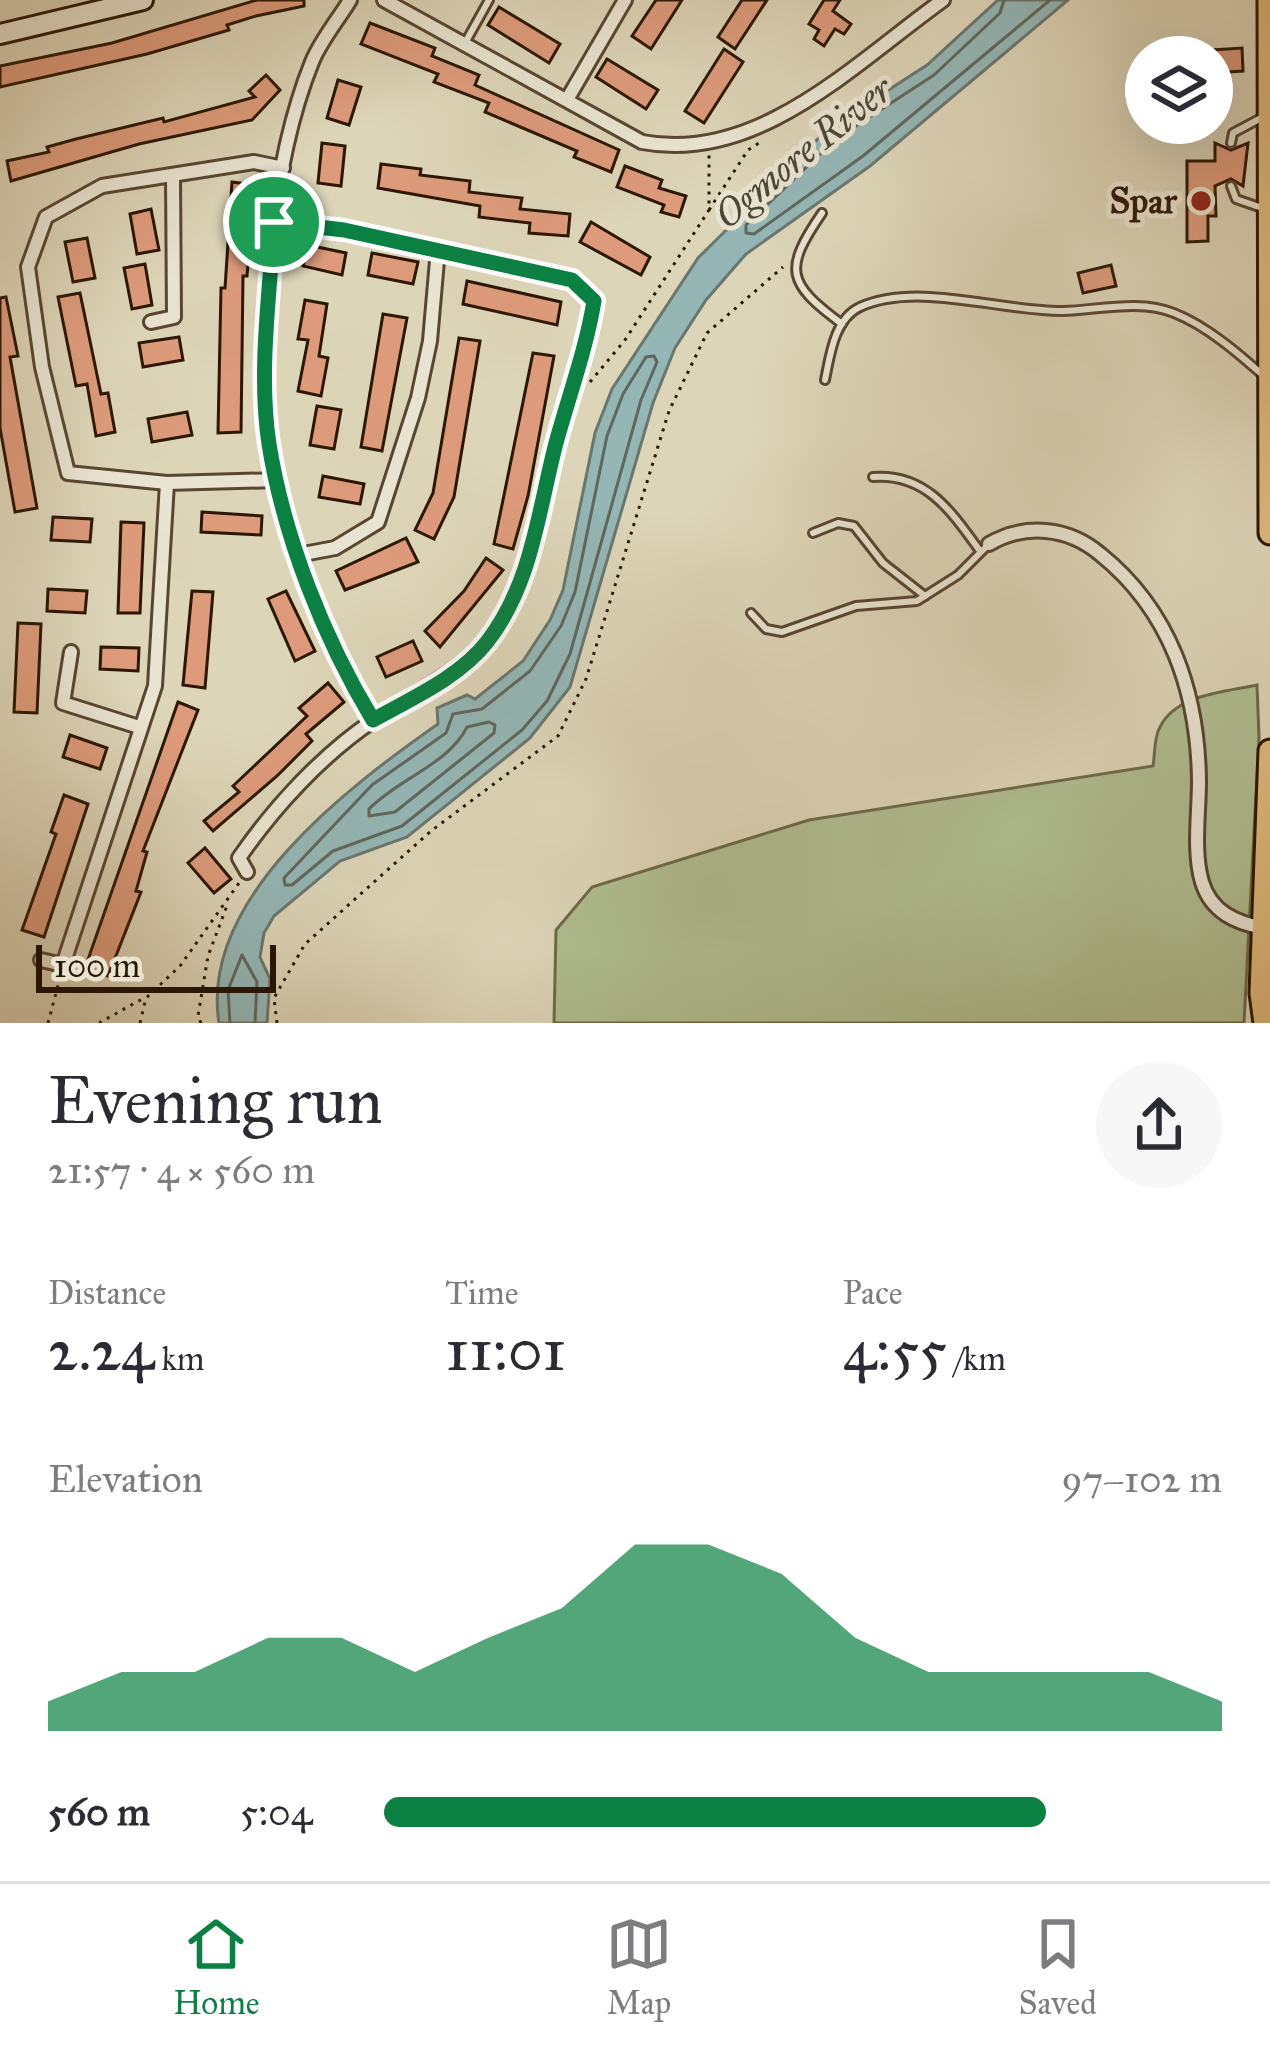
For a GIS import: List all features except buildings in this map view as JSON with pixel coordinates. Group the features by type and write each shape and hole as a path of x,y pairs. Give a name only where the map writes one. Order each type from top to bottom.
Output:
{"main road":[{"path":"1269,0 1270,532"},
{"path":"1265,1023 1261,993 1270,751"}],"street":[{"path":"1,32 142,0"},
{"path":"350,0 314,58 283,168 274,222 266,358 269,442 298,556 338,655 373,720"},
{"path":"384,0 642,142 671,147 709,145 782,117 943,0"},
{"path":"568,98 625,0"},
{"path":"278,480 167,483 68,473 42,367 28,267 46,217 102,187 254,162 283,168"},
{"path":"151,322 174,317 173,176"},
{"path":"247,872 239,858 263,824 373,720 432,687 485,645 522,581 585,355 594,301 572,280 438,249 274,222"},
{"path":"298,556 335,548 378,522 400,464 422,379 438,249"},
{"path":"41,960 63,965 155,686 167,483"},
{"path":"984,548 1025,532 1063,533 1088,543 1135,581 1151,604 1191,700 1203,885 1214,905 1230,918 1264,928"},
{"path":"70,652 63,703 139,728"}],"lane":[{"path":"465,43 489,0"},
{"path":"1233,133 1268,114"},
{"path":"1231,186 1236,199 1268,210"},
{"path":"822,213 796,256 802,291 842,324"},
{"path":"825,380 842,324 857,308 905,300 985,301 1060,311 1115,306 1172,311 1239,354 1267,379"},
{"path":"751,614 766,629 782,632 856,605 905,604 958,575 984,548 926,488 911,480 873,477"},
{"path":"814,533 838,523 854,526 883,562 926,596"}],"path":[{"path":"566,412 625,340 709,210 709,145"},
{"path":"277,1023 274,998 305,944 431,831 558,736 586,679 669,411 707,333 796,256"},
{"path":"99,1023 146,998 180,966 247,872"},
{"path":"201,1023 198,1016 208,956 228,903"},
{"path":"48,1023 63,965"},
{"path":"140,1023 146,998"}],"green space":[{"path":"1257,685 1259,737 1244,1023 554,1023 556,930 592,887 809,820 1153,766 1158,731 1167,716 1203,696"}],"water":[{"path":"998,0 1068,0 870,166 746,254 706,300 675,348 653,403 570,687 530,738 407,837 340,861 274,916 264,933 260,957 270,979 267,1023 219,1023 219,977 232,933 287,851 363,780 438,724 437,708 467,695 475,699 523,661 550,620 563,590 595,433 612,389 698,258 828,129 927,65"}],"place":[{"name":"Spar","path":"1201,201"}],"route":[{"path":"274,222 344,230 572,280 594,301 585,355 556,444 522,581 485,645 432,687 373,720 338,655 298,556 269,442 266,358 274,222"}],"water label":[{"name":"Ogmore River","path":"803,152"}]}
